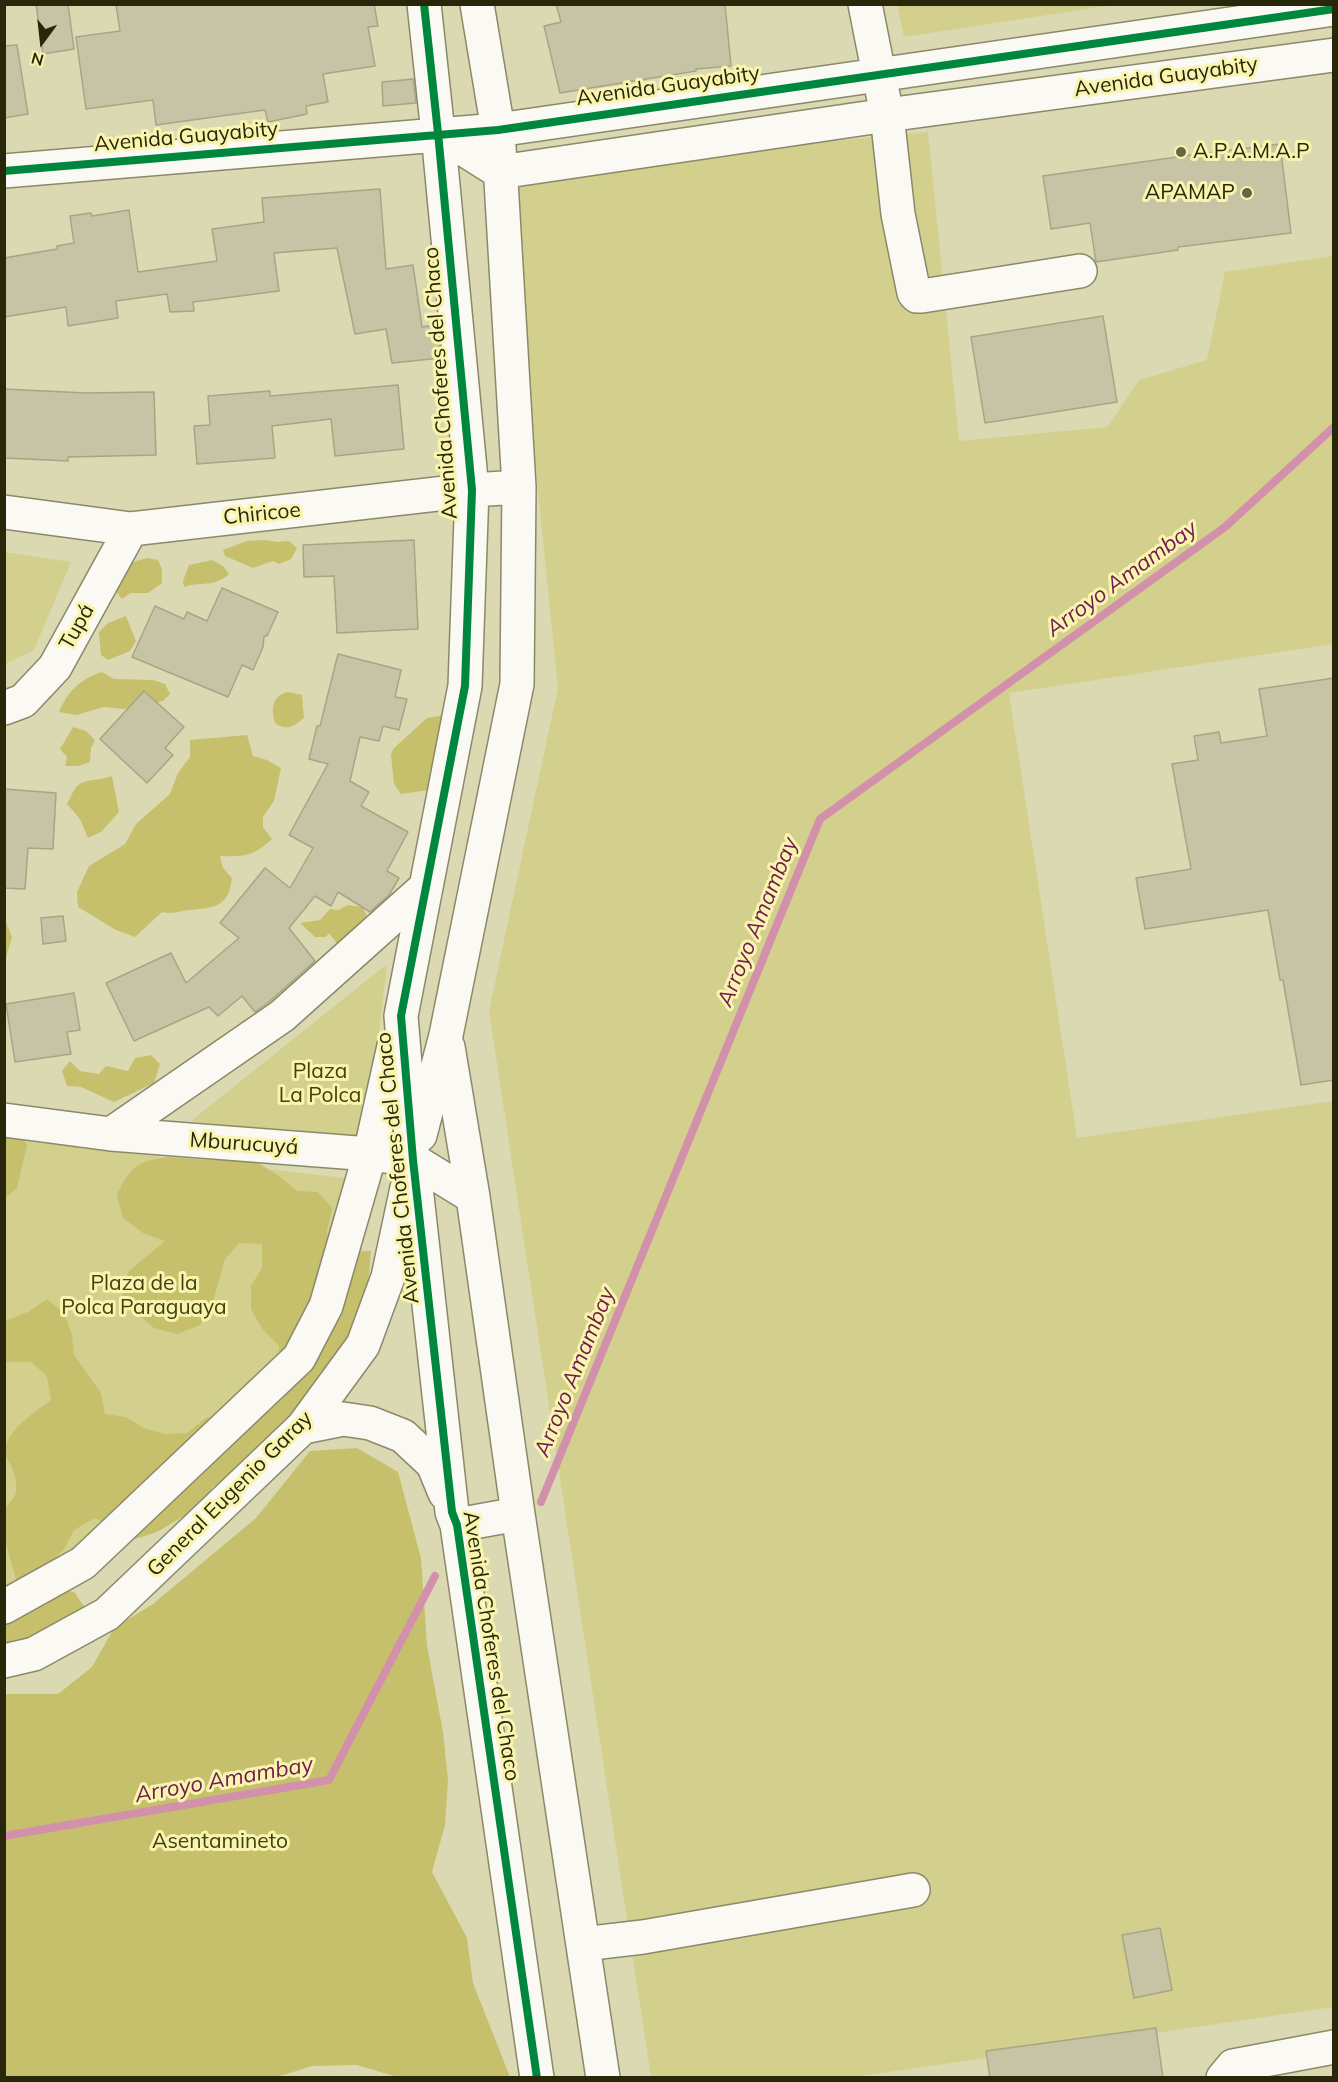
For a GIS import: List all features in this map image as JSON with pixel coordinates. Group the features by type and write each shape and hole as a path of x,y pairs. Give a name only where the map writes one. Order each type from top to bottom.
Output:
{"street":[{"name":"Avenida Choferes del Chaco","path":"424,4 471,490 465,686 401,1016 413,1160 454,1519 537,2078"},
{"name":"Avenida Choferes del Chaco","path":"413,1160 446,1035 517,684 519,487 498,130 477,4"},
{"path":"865,4 887,115 898,214 915,295 922,296 1080,271"},
{"name":"Avenida Guayabity","path":"4,171 438,133 498,130 878,73 1334,9"},
{"name":"Avenida Guayabity","path":"500,172 887,115 1334,55"},
{"path":"438,133 500,172"},
{"name":"Chiricoe","path":"4,512 131,529 471,490 519,487"},
{"name":"Tupá","path":"4,708 23,701 55,667 131,529"},
{"path":"111,1134 282,1016 426,887"},
{"path":"4,1607 83,1563 300,1358 326,1306 370,1154 401,1016"},
{"name":"Avenida Choferes del Chaco","path":"446,1035 473,1197 603,2078"},
{"name":"Mburucuyá","path":"4,1120 111,1134 370,1154 413,1160 473,1197"},
{"name":"General Eugenio Garay","path":"4,1661 34,1654 106,1614 303,1427 363,1345 388,1277 413,1160"},
{"path":"303,1427 343,1419 370,1423 403,1436 433,1464 454,1519 518,1514"},
{"path":"583,1944 643,1937 913,1890"},
{"path":"1223,2077 1233,2066 1334,2047"}],"green space":[{"path":"897,4 1113,4 1113,5 904,37"},
{"path":"928,132 959,441 1108,427 1139,380 1207,360 1225,272 1333,256 1333,644 1009,693 1077,1138 1333,1101 1333,2007 854,2077 651,2077 489,1011 558,688 506,173"},
{"path":"247,541 289,541 297,548 291,559 279,564 273,561 253,568 225,556 223,550"},
{"path":"5,552 71,562 34,650 5,664"},
{"path":"147,558 158,560 162,569 162,583 148,593 131,593 122,599 113,588 124,569 131,566 133,562"},
{"path":"212,560 223,566 229,574 212,583 184,587 183,581 189,565"},
{"path":"126,616 136,641 130,651 108,660 101,655 99,632 108,623"},
{"path":"102,672 114,679 153,680 165,684 170,694 163,701 124,709 104,707 76,715 59,712 66,698 76,687 87,678"},
{"path":"288,692 302,695 304,718 294,725 284,727 276,724 273,709 279,696"},
{"path":"445,715 429,790 401,794 394,784 391,755 393,749 427,718"},
{"path":"73,727 86,731 95,740 91,748 90,762 79,766 65,766 67,757 60,749"},
{"path":"247,735 253,756 267,760 281,768 274,801 263,817 263,827 272,839 260,849 248,854 220,856 223,868 232,878 228,895 224,900 213,907 173,913 162,912 135,937 116,930 78,907 77,892 89,866 125,844 136,824 170,794 178,773 190,757 190,740"},
{"path":"112,776 119,812 101,832 88,838 80,819 67,804 81,783"},
{"path":"348,905 362,907 368,924 339,946 329,933 326,937 315,937 300,923 320,920 330,909 338,910"},
{"path":"5,920 12,937 5,961"},
{"name":"Plaza La Polca","path":"387,964 366,1142 191,1121"},
{"path":"151,1055 160,1064 154,1083 114,1102 81,1087 67,1086 62,1071 70,1061 80,1071 99,1074 106,1066 128,1071 135,1058"},
{"path":"5,1116 16,1126 27,1145 17,1188 5,1198"},
{"name":"Plaza de la Polca Paraguaya","path":"5,1139 345,1178 307,1334 33,1590 5,1597"},
{"path":"167,1157 211,1160 238,1158 260,1164 297,1191 318,1192 332,1208 327,1231 327,1252 371,1251 367,1296 339,1359 320,1372 298,1412 250,1461 213,1487 199,1507 157,1532 135,1539 95,1518 74,1530 64,1549 48,1565 17,1583 4,1529 6,1508 15,1495 16,1487 14,1473 6,1456 6,1448 8,1440 21,1424 51,1400 47,1376 31,1362 5,1362 5,1321 28,1312 47,1299 63,1312 72,1334 74,1355 101,1393 105,1414 126,1417 144,1428 165,1434 187,1433 206,1418 251,1408 279,1370 279,1346 263,1330 251,1309 251,1286 262,1268 262,1244 239,1243 225,1259 212,1305 200,1325 177,1334 154,1328 134,1311 121,1292 129,1271 165,1241 143,1233 123,1218 117,1195 135,1167 148,1161"},
{"name":"Asentamineto","path":"357,1448 398,1472 421,1558 427,1646 443,1732 448,1780 445,1825 432,1872 467,1938 473,1983 510,2077 397,2077 357,2065 312,2066 274,2078 5,2078 5,1694 58,1694 92,1667 114,1628 153,1604 256,1518 310,1451"},
{"path":"53,1584 75,1593 87,1611 5,1650 4,1607"}],"building":[{"path":"36,4 68,4 74,49 43,54"},
{"path":"116,4 374,4 378,26 368,27 375,66 323,74 328,102 306,106 307,114 268,122 265,110 156,125 153,100 86,109 76,37 120,31"},
{"path":"556,4 725,4 731,66 696,69 696,71 560,93 544,26 561,22"},
{"path":"17,45 28,114 4,118 4,46"},
{"path":"413,79 416,103 383,106 382,82"},
{"path":"1280,144 1291,233 1178,247 1178,250 1096,262 1090,223 1051,229 1043,176"},
{"path":"380,189 386,269 413,265 422,327 437,325 441,358 392,363 386,329 355,334 337,248 274,253 279,291 193,302 194,311 170,312 167,294 116,301 118,318 68,326 66,307 4,317 4,258 57,249 57,246 74,243 70,216 91,213 92,216 129,210 138,272 217,261 212,229 264,222 262,198"},
{"path":"1103,316 1117,402 985,423 971,337"},
{"path":"398,385 404,449 335,456 331,419 272,426 275,458 197,464 194,426 210,425 208,396 270,391 270,396"},
{"path":"4,389 86,393 154,392 156,455 68,457 68,461 4,458"},
{"path":"414,540 418,629 337,633 334,576 304,577 303,545"},
{"path":"222,588 278,612 267,636 264,636 263,647 253,670 242,665 228,697 132,657 155,606 184,619 187,612 207,621"},
{"path":"338,654 401,670 395,697 407,699 399,730 383,726 379,741 360,737 350,781 369,792 361,806 408,832 387,871 399,878 389,895 370,912 338,892 331,906 315,896 289,928 315,961 255,1012 242,996 218,1016 209,1007 134,1041 106,983 171,953 186,983 239,938 220,923 265,868 290,888 313,848 289,835 328,764 309,759 317,726 320,726"},
{"path":"1334,678 1334,1080 1301,1085 1268,910 1145,929 1136,878 1191,869 1172,764 1198,760 1194,736 1219,732 1221,743 1267,736 1259,689"},
{"path":"144,691 184,727 165,748 173,755 147,783 100,739"},
{"path":"4,789 56,793 53,849 28,848 25,889 4,888"},
{"path":"63,916 66,941 43,944 41,918"},
{"path":"74,993 80,1030 67,1032 71,1054 15,1062 6,1004"},
{"path":"1160,1928 1172,1990 1134,1998 1122,1935"},
{"path":"1156,2028 1163,2078 990,2078 986,2051"}],"waterway":[{"name":"Arroyo Amambay","path":"541,1502 820,819 1225,527 1334,427"},
{"name":"Arroyo Amambay","path":"4,1836 329,1780 435,1576"}],"cycle path":[{"path":"424,4 472,490 465,686 401,1016 413,1160 452,1512 457,1525 537,2078"},
{"path":"4,171 498,130 1334,9"}],"place":[{"name":"A.P.A.M.A.P","path":"1181,152"},
{"name":"APAMAP","path":"1247,193"}]}
